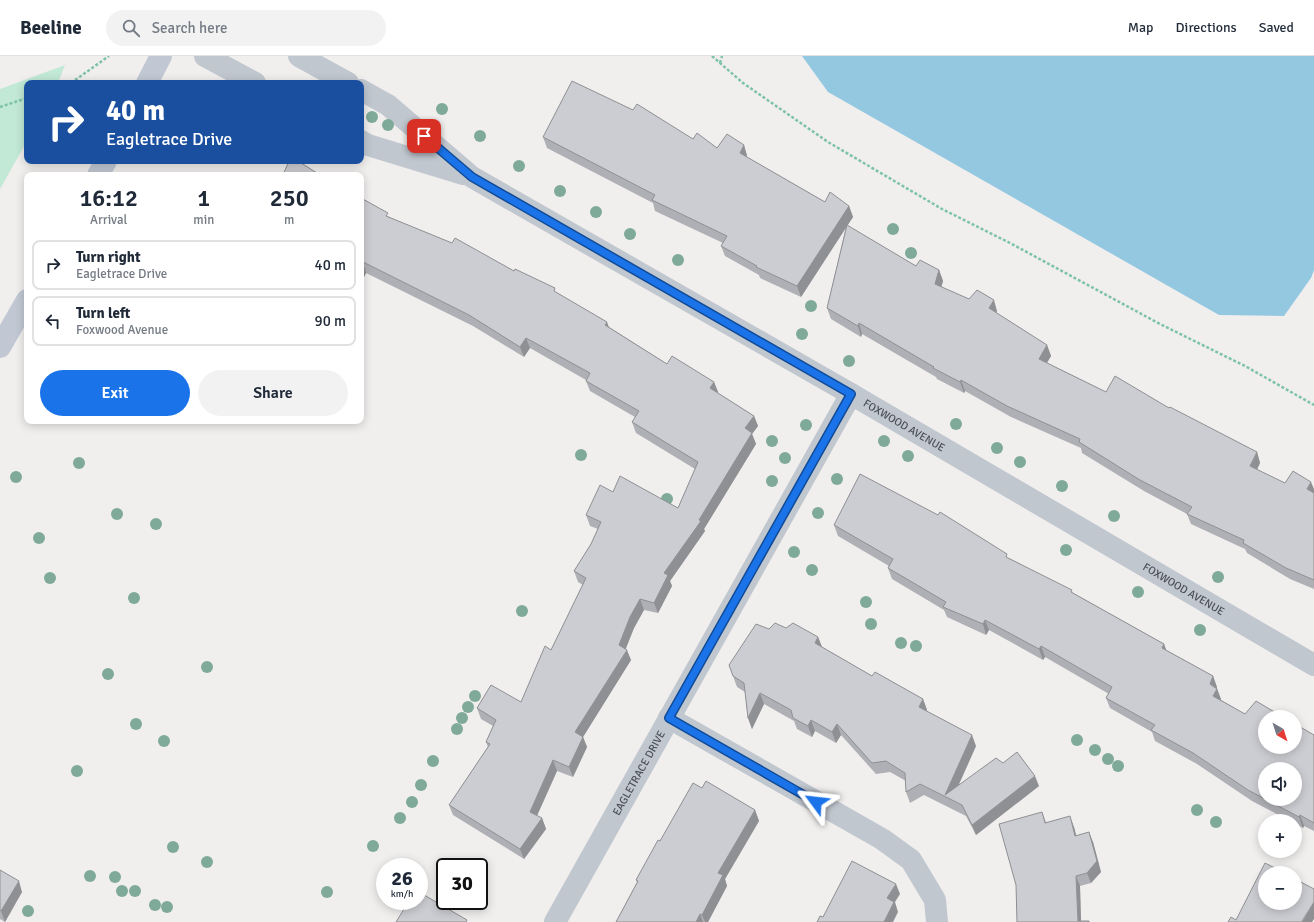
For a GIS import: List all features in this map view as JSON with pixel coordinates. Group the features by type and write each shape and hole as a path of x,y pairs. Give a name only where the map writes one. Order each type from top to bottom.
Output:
{"main road":[{"path":"149,80 161,56"},
{"path":"0,347 24,305"}],"street":[{"path":"205,56 249,80"},
{"path":"299,56 343,80"},
{"name":"FOXWOOD AVENUE","path":"364,92 388,104 472,177 851,394 1314,665"},
{"name":"FOXWOOD AVENUE","path":"364,143 368,146 472,177"},
{"name":"EAGLETRACE DRIVE","path":"555,922 851,394"},
{"path":"669,718 882,839 911,860 935,900 937,922"}],"path":[{"path":"75,80 109,56"},
{"path":"712,56 743,83 828,142 942,209 1010,243 1160,324 1245,366 1314,405"},
{"path":"720,64 722,56"},
{"path":"0,107 24,99"}],"green space":[{"path":"65,65 59,80 24,80"},
{"path":"24,80 24,146 0,189 0,89"}],"water":[{"path":"802,56 1314,56 1314,270 1311,278 1284,316 1219,315 828,92"}],"building":[{"path":"572,81 633,110 637,104 693,139 697,133 717,148 727,134 744,145 740,153 825,202 830,192 849,206 797,286 756,267 757,266 721,246 727,236 652,200 655,195 543,137"},
{"path":"288,164 303,164 315,172 284,172"},
{"path":"364,200 388,213 386,216 452,243 455,238 514,271 515,269 555,288 554,291 607,322 605,325 667,364 672,356 714,382 710,388 754,416 745,428 752,433 699,520 701,521 664,573 668,575 654,603 640,599 630,617 619,645 627,650 575,732 583,737 569,767 553,760 530,812 542,818 520,849 449,805 490,744 486,742 496,720 477,708 491,685 521,702 545,646 551,650 586,578 574,571 591,544 601,522 586,515 600,485 613,492 620,476 678,508 698,462 632,422 639,411 586,381 590,373 526,338 520,347 469,315 364,262"},
{"path":"847,225 916,266 920,260 939,270 935,284 969,299 977,290 994,300 989,308 1047,345 1039,359 1106,392 1115,376 1169,408 1170,407 1257,452 1250,466 1285,483 1293,471 1311,482 1307,489 1314,493 1314,580 1286,568 1243,543 1244,540 1187,514 1192,507 1140,480 1079,442 1080,439 1007,406 961,380 960,382 933,368 934,367 859,323 858,326 827,308"},
{"path":"860,474 938,515 940,512 1007,554 1006,557 1072,590 1071,592 1164,644 1162,648 1213,676 1210,684 1217,689 1213,696 1245,714 1256,701 1271,710 1258,710 1258,754 1302,754 1302,728 1314,735 1314,823 1302,816 1302,814 1293,814 1278,806 1302,806 1302,762 1258,762 1258,795 1193,753 1151,730 1155,725 1106,698 1112,687 1041,646 1039,649 985,620 983,624 943,607 946,602 888,568 893,559 834,525"},
{"path":"775,623 786,628 793,623 818,637 815,643 872,676 875,672 923,699 919,707 972,735 945,795 996,758 1003,763 1017,752 1035,776 972,825 962,805 920,784 906,792 905,773 886,761 872,763 837,724 832,732 811,720 808,726 793,718 791,710 760,693 748,718 744,683 733,676 729,665 756,624 769,629"},
{"path":"706,781 755,810 718,873 723,875 702,915 700,914 696,922 616,922 638,881 636,880 658,840 660,841 693,783 702,788"},
{"path":"1042,812 1045,823 1070,816 1075,836 1089,832 1097,861 1087,873 1076,876 1078,921 1089,922 1017,922 1016,885 999,824"},
{"path":"852,861 896,884 887,898 894,902 884,922 817,922 820,916 823,917"},
{"path":"1265,863 1271,866 1263,866"},
{"path":"0,870 19,881 1,911 0,910"},
{"path":"1258,877 1258,910 1302,910 1302,883 1314,889 1314,902 1302,922 1228,922 1231,917 1236,920"},
{"path":"428,897 436,902 436,910 450,910 467,920 466,922 396,922 403,910 428,910"}],"route":[{"path":"424,136 472,177 851,394 669,718 816,802"}]}
